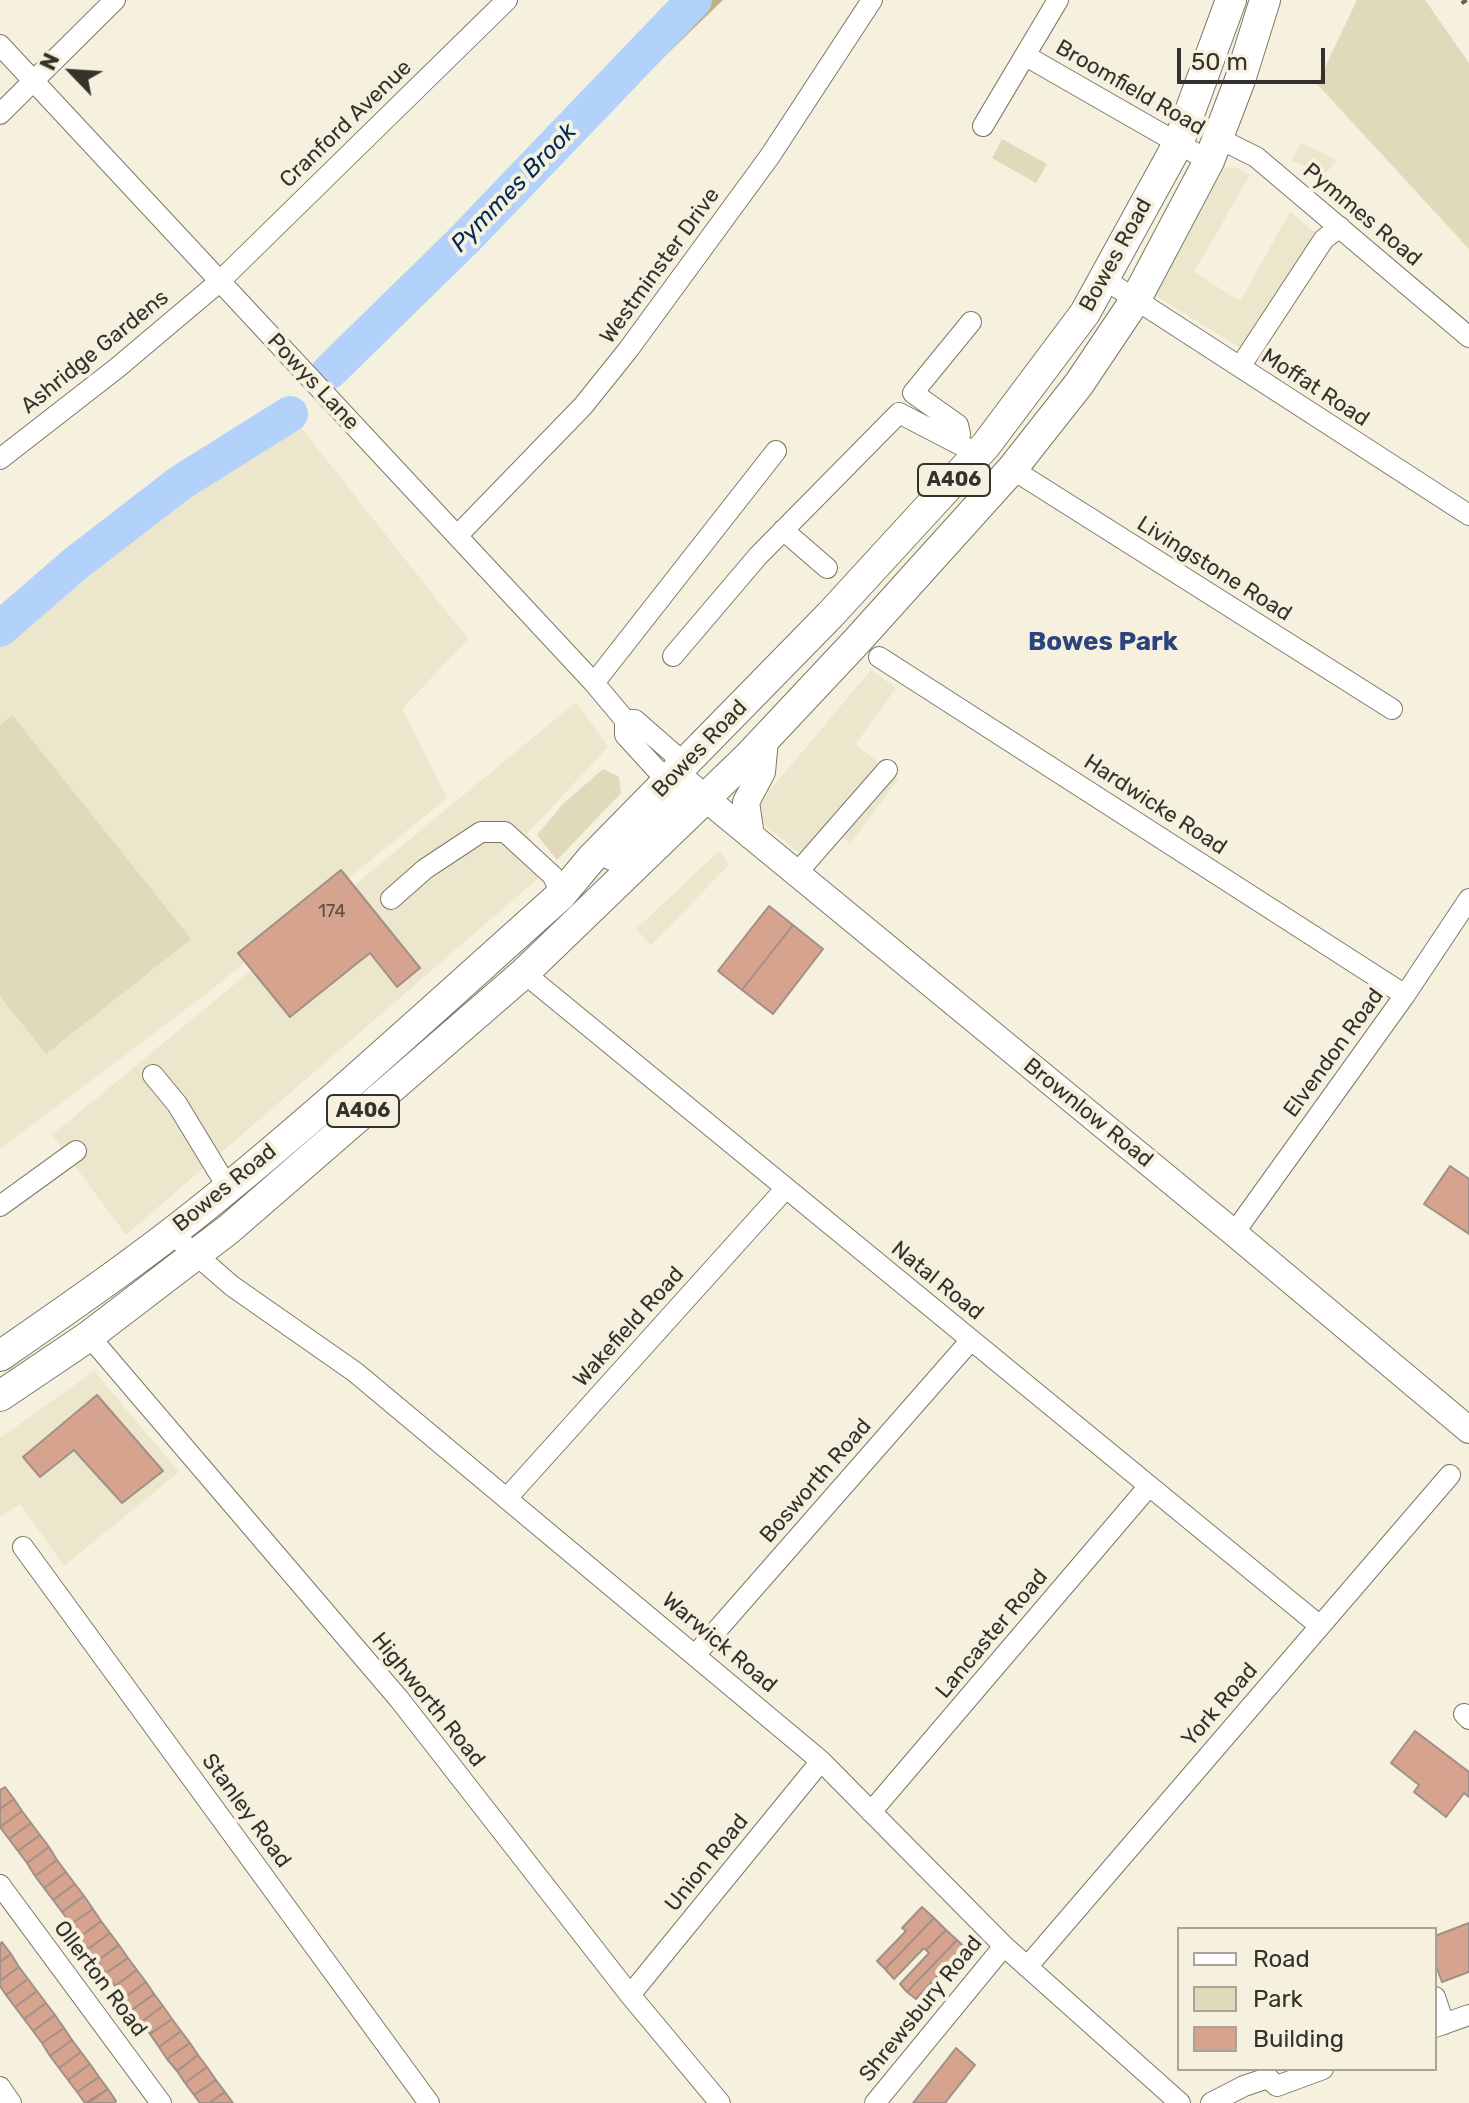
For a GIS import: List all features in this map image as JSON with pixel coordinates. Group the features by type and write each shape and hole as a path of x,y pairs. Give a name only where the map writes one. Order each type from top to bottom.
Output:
{"highway":[{"name":"Bowes Road","path":"0,1356 117,1275 228,1188 345,1088 561,895 591,859 830,615 1085,313 1178,144 1231,0"},
{"name":"Bowes Road","path":"867,649 1079,384 1136,299 1214,150 1265,0"},
{"name":"A406","path":"704,800 765,740 867,649"},
{"name":"Bowes Road","path":"0,1396 89,1336 229,1229 524,973 704,800"}],"main road":[{"path":"751,836 746,802 762,772 765,740"},
{"name":"Powys Lane","path":"676,774 704,800"},
{"name":"A406","path":"561,895 601,867 673,798 682,794 704,800"},
{"name":"Brownlow Road","path":"704,800 1234,1233 1469,1430"}],"street":[{"path":"0,114 115,0"},
{"name":"Cranford Avenue","path":"219,282 507,0"},
{"name":"Westminster Drive","path":"457,536 583,406 628,350 770,156 872,0"},
{"name":"Broomfield Road","path":"983,126 1058,0"},
{"name":"Powys Lane","path":"0,45 594,683 625,720 625,735 658,771 676,774"},
{"name":"Broomfield Road","path":"1026,56 1178,144 1214,150"},
{"name":"Pymmes Road","path":"1214,150 1256,157 1469,337"},
{"path":"1240,367 1324,239 1340,227"},
{"name":"Moffat Road","path":"1104,279 1469,515"},
{"name":"Ashridge Gardens","path":"0,459 117,368 219,282"},
{"path":"968,448 958,425 913,393 971,322"},
{"path":"673,656 783,530 899,413 968,448"},
{"path":"594,683 776,451"},
{"name":"Livingstone Road","path":"1012,469 1392,709"},
{"path":"783,530 827,568"},
{"name":"Hardwicke Road","path":"867,649 1405,995"},
{"path":"796,874 887,770"},
{"path":"391,899 425,869 481,832 505,832 553,876 561,895"},
{"name":"Elvendon Road","path":"1234,1233 1405,995 1469,899"},
{"name":"Natal Road","path":"524,973 1320,1626"},
{"path":"153,1075 177,1104 228,1188"},
{"path":"0,1206 76,1151"},
{"name":"Wakefield Road","path":"507,1498 786,1188"},
{"name":"Warwick Road","path":"171,1233 232,1286 355,1372 821,1761 1004,1946 1180,2103"},
{"name":"Highworth Road","path":"89,1336 399,1699 630,1995 720,2103"},
{"name":"Bosworth Road","path":"696,1654 971,1340"},
{"name":"York Road","path":"1027,1967 1450,1475"},
{"name":"Lancaster Road","path":"871,1812 1149,1486"},
{"name":"Stanley Road","path":"23,1547 429,2103"},
{"name":"Union Road","path":"630,1995 821,1761"},
{"name":"Ollerton Road","path":"0,1885 161,2103"},
{"name":"Shrewsbury Road","path":"875,2103 1004,1946"},
{"path":"1440,2025 1469,2015"},
{"path":"1211,2103 1268,2078 1277,2086 1318,2071"},
{"path":"0,2087 11,2103"}],"shaded area":[{"path":"687,0 723,0 429,284 420,275 636,49"},
{"path":"1301,143 1338,160 1324,175 1291,160"},
{"path":"1225,168 1238,168 1250,175 1194,272 1240,301 1290,212 1321,238 1247,352 1153,294"},
{"path":"299,425 468,639 402,709 447,798 215,987 0,1149 0,643 184,496"},
{"path":"871,670 896,688 856,744 898,779 850,844 831,827 804,856 750,814"},
{"path":"576,702 608,747 527,834 551,867 126,1235 52,1135"},
{"path":"719,851 729,865 651,945 636,929"},
{"path":"94,1371 179,1472 64,1566 20,1504 0,1517 0,1438"}],"green space":[{"path":"1357,0 1425,0 1469,63 1469,249 1317,84"},
{"path":"1002,139 1047,164 1036,183 992,158"},
{"path":"12,715 191,939 46,1054 0,996 0,725"},
{"path":"603,769 619,777 621,793 557,860 537,835 564,803"}],"building":[{"path":"341,870 420,968 397,987 370,953 290,1017 238,953"},
{"path":"769,906 793,925 742,990 718,971"},
{"path":"793,925 823,949 773,1014 742,990"},
{"path":"1450,1166 1469,1179 1469,1234 1424,1204"},
{"path":"97,1395 163,1471 122,1503 74,1450 40,1477 23,1457"},
{"path":"1415,1731 1469,1772 1469,1797 1464,1793 1446,1817 1414,1792 1419,1785 1391,1763"},
{"path":"5,1787 14,1799 0,1809 0,1790"},
{"path":"14,1799 22,1811 0,1827 0,1809"},
{"path":"22,1811 31,1823 9,1839 0,1827"},
{"path":"31,1823 40,1835 18,1851 9,1839"},
{"path":"40,1835 49,1847 27,1863 18,1851"},
{"path":"49,1847 57,1860 35,1876 27,1863"},
{"path":"57,1860 66,1872 44,1888 35,1876"},
{"path":"66,1872 75,1884 53,1900 44,1888"},
{"path":"75,1884 84,1896 62,1912 53,1900"},
{"path":"84,1896 93,1909 71,1924 62,1912"},
{"path":"922,1907 934,1918 885,1969 877,1961 906,1931 902,1928"},
{"path":"93,1909 101,1921 80,1937 71,1924"},
{"path":"934,1918 946,1930 894,1979 885,1969"},
{"path":"101,1921 110,1933 88,1949 80,1937"},
{"path":"1469,1923 1469,1972 1442,1982 1437,1968 1437,1935"},
{"path":"946,1930 957,1940 907,1992 900,1984"},
{"path":"110,1933 119,1945 97,1961 88,1949"},
{"path":"957,1940 971,1953 951,1974 945,1968 916,1999 907,1992"},
{"path":"2,1942 11,1954 0,1962 0,1944"},
{"path":"119,1945 128,1958 106,1973 97,1961"},
{"path":"11,1954 19,1967 0,1981 0,1962"},
{"path":"128,1958 137,1970 115,1986 106,1973"},
{"path":"19,1967 28,1979 6,1995 0,1981"},
{"path":"137,1970 146,1982 124,1998 115,1986"},
{"path":"28,1979 37,1991 15,2007 6,1995"},
{"path":"146,1982 154,1994 132,2010 124,1998"},
{"path":"37,1991 46,2003 24,2019 15,2007"},
{"path":"154,1994 163,2006 141,2022 132,2010"},
{"path":"46,2003 55,2015 33,2031 24,2019"},
{"path":"163,2006 172,2019 150,2034 141,2022"},
{"path":"55,2015 64,2028 42,2043 33,2031"},
{"path":"172,2019 181,2031 159,2047 150,2034"},
{"path":"64,2028 72,2040 50,2056 42,2043"},
{"path":"181,2031 190,2043 167,2059 159,2047"},
{"path":"72,2040 81,2052 59,2068 50,2056"},
{"path":"190,2043 198,2055 177,2071 167,2059"},
{"path":"956,2048 975,2065 945,2103 913,2103"},
{"path":"81,2052 90,2064 68,2080 59,2068"},
{"path":"198,2055 207,2067 185,2083 177,2071"},
{"path":"90,2064 99,2077 77,2092 68,2080"},
{"path":"207,2067 216,2080 194,2095 185,2083"},
{"path":"99,2077 108,2089 85,2103 77,2092"},
{"path":"216,2080 225,2092 209,2103 200,2103 194,2095"},
{"path":"108,2089 116,2101 114,2103 88,2103"},
{"path":"225,2092 233,2103 209,2103"}],"waterway":[{"name":"Pymmes Brook","path":"329,372 463,241 694,0"},
{"name":"Pymmes Brook","path":"0,629 75,564 180,483 290,414"}],"railway":[{"path":"1463,0 1469,9"}],"district":[{"name":"Bowes Park","path":"1103,642"}]}
